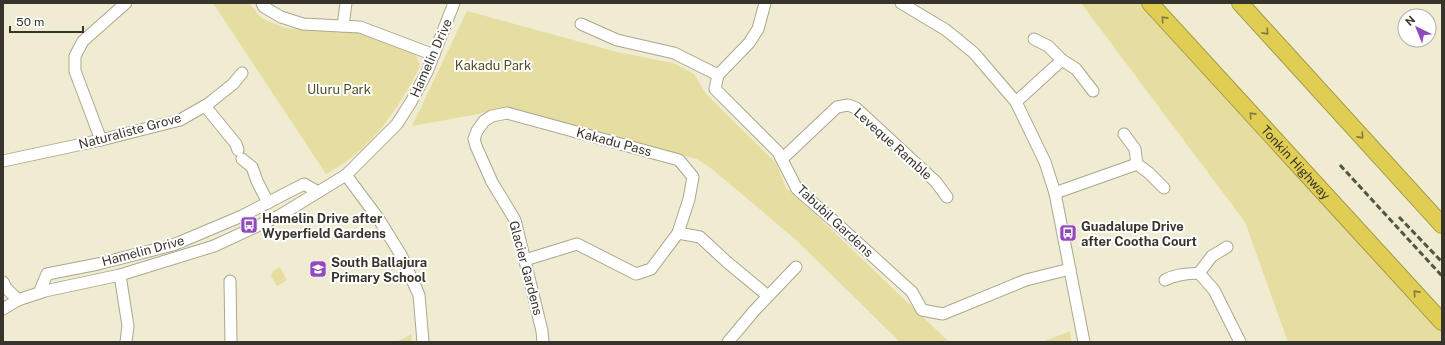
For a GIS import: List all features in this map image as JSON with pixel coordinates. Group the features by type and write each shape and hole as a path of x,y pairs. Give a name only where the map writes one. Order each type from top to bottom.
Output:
{"highway":[{"name":"Tonkin Highway","path":"1150,3 1442,322"},
{"path":"1240,3 1442,225"}],"street":[{"path":"102,140 75,70 75,56 83,41 126,3"},
{"path":"262,3 264,7 282,18 303,24 360,27 434,55"},
{"path":"343,26 346,3"},
{"name":"Hamelin Drive","path":"3,309 18,300 39,293 120,275 214,246 279,216 346,175 397,124 411,102 427,72 454,3"},
{"path":"581,24 617,40 674,52 718,75 749,44 758,29 764,3"},
{"path":"901,3 946,30 974,53 1016,102 1045,162 1055,193 1084,342"},
{"path":"1034,39 1048,46 1062,60 1076,69 1093,90"},
{"path":"1016,102 1062,60"},
{"name":"Naturaliste Grove","path":"3,160 102,140 180,120 205,106 233,84 242,73"},
{"name":"Tabubil Gardens","path":"718,75 715,89 778,152 797,189 912,292 922,310 943,314 1026,280 1070,269"},
{"name":"Leveque Ramble","path":"782,159 836,107 848,105 856,108 936,182 947,197"},
{"path":"205,106 236,144 240,154 252,167 268,203"},
{"name":"Kakadu Pass","path":"478,131 484,120 492,116 507,113 679,160 693,177 678,234"},
{"name":"Glacier Gardens","path":"478,131 474,139 476,146 492,182 515,220 542,331 543,342"},
{"path":"1124,134 1135,149 1137,164 1149,173 1164,188"},
{"path":"1055,193 1137,164"},
{"path":"346,175 378,218 401,255 419,295 423,342"},
{"name":"Hamelin Drive","path":"39,293 48,274 98,264 174,245 242,216 304,184 318,192"},
{"path":"525,260 577,244 636,274 651,269 678,234 700,238 768,296"},
{"path":"1165,280 1172,276 1199,273 1212,256 1227,247"},
{"path":"728,342 768,296 796,267"},
{"path":"1199,273 1214,290 1240,342"},
{"path":"120,275 128,326 126,342"},
{"path":"230,281 231,342"},
{"path":"3,282 6,288 18,300"}],"green space":[{"name":"Uluru Park","path":"213,3 249,3 261,18 285,28 312,31 360,32 416,55 420,66 403,98 382,128 370,141 342,165 326,174"},
{"path":"1081,3 1143,3 1442,324 1442,342 1288,342 1245,222"},
{"name":"Kakadu Park","path":"467,11 617,52 673,63 694,74 706,94 776,163 786,188 949,342 900,342 795,239 712,169 697,159 511,108 412,126"},
{"path":"280,267 287,280 277,286 271,276 273,271"},
{"path":"1070,331 1071,342 1042,342"},
{"path":"412,334 411,342 396,342"}],"railway":[{"path":"1340,165 1442,276"},
{"path":"1399,217 1442,262"}],"place":[{"name":"Hamelin Drive after Wyperfield Gardens","path":"249,225"},
{"name":"Guadalupe Drive after Cootha Court","path":"1068,233"},
{"name":"South Ballajura Primary School","path":"318,269"}]}
